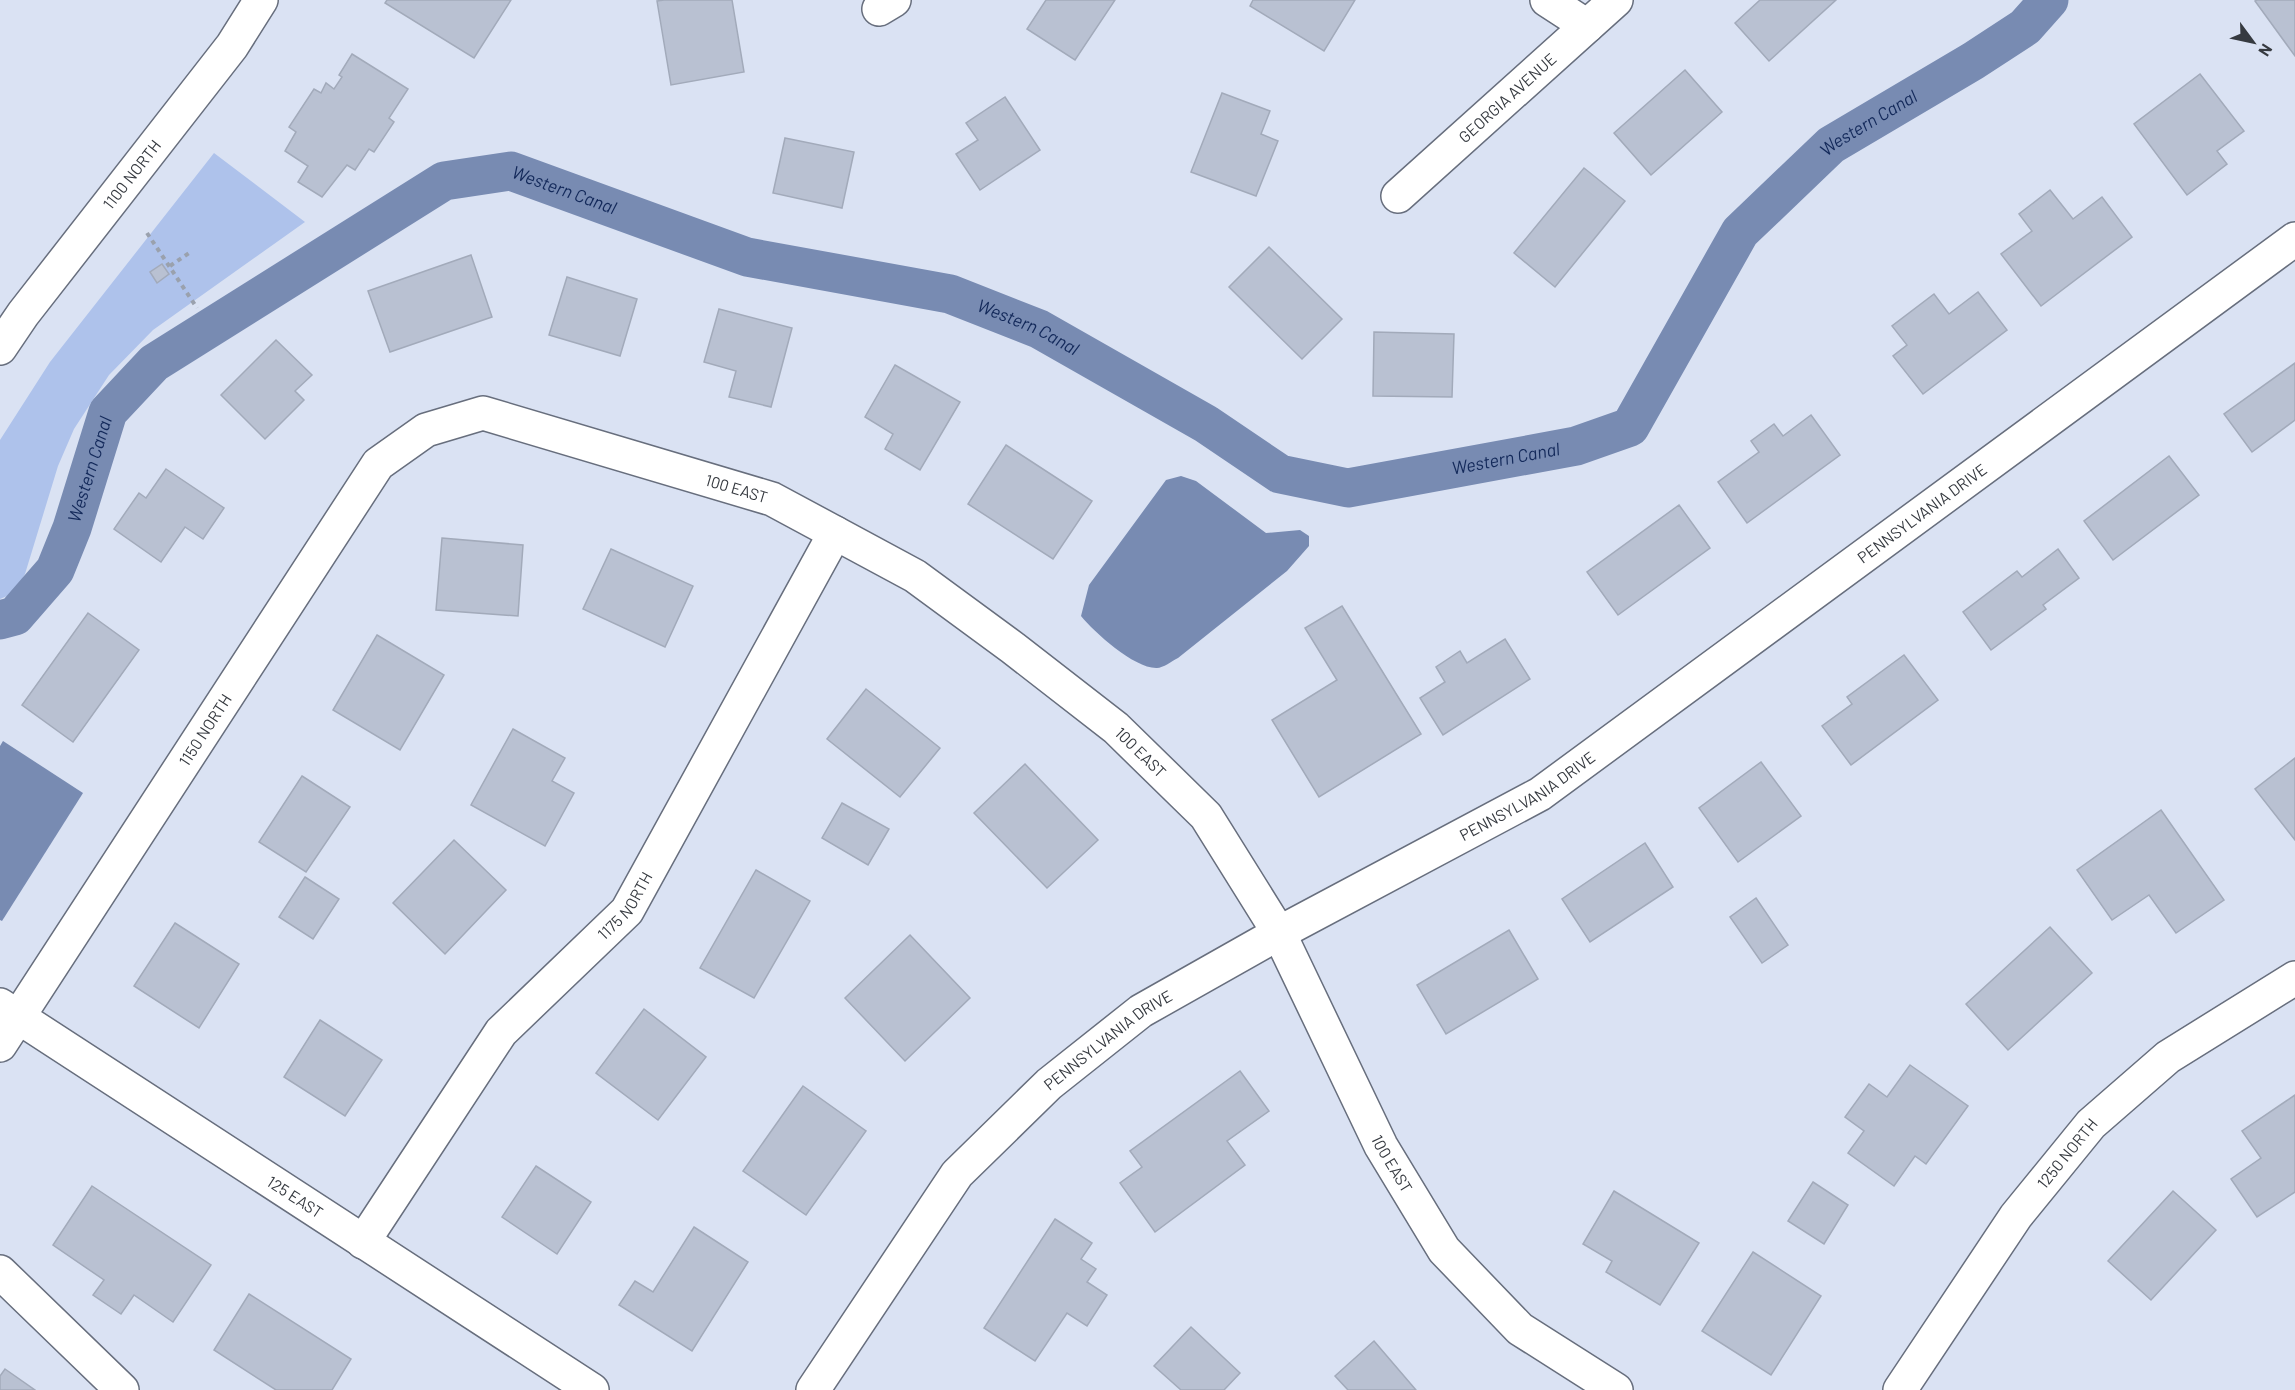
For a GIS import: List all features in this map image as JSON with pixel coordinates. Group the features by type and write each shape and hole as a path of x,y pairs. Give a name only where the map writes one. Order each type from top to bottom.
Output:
{"street":[{"name":"1100 NORTH","path":"0,348 23,314 232,46 261,0"},
{"path":"1547,0 1587,26"},
{"name":"GEORGIA AVENUE","path":"1398,196 1616,0"},
{"name":"PENNSYLVANIA DRIVE","path":"813,1390 957,1174 1040,1092 1141,1011 1279,933 1540,794 2295,239"},
{"name":"100 EAST","path":"426,430 483,413 772,498 915,576 1116,728 1206,816 1279,933 1381,1146 1444,1250 1520,1329 1616,1390"},
{"name":"1150 NORTH","path":"0,1045 9,1010 378,464 426,430"},
{"name":"1175 NORTH","path":"363,1242 501,1032 627,912 835,533"},
{"name":"1250 NORTH","path":"1900,1390 2016,1216 2091,1124 2168,1057 2295,978"},
{"name":"125 EAST","path":"9,1010 592,1390"},
{"path":"0,1272 122,1390"}],"path":[{"path":"147,233 196,308"},
{"path":"170,266 189,253"}],"shaded area":[{"path":"214,153 305,222 153,330 109,375 74,429 58,466 25,574 14,593 0,599 0,440 50,362"},
{"path":"1181,476 1196,481 1266,533 1300,530 1309,536 1309,546 1287,571 1178,658 1159,668 1148,667 1116,648 1081,616 1089,585 1166,480"},
{"path":"3,741 83,793 2,921 0,920 0,746"}],"building":[{"path":"387,0 511,0 474,58 385,3"},
{"path":"732,0 744,72 671,85 657,1"},
{"path":"1046,0 1115,0 1075,60 1027,29"},
{"path":"1253,0 1355,0 1324,51 1250,6"},
{"path":"1760,0 1836,0 1769,61 1735,23"},
{"path":"2295,0 2295,56 2255,1"},
{"path":"352,54 408,89 389,118 394,122 374,152 369,149 355,170 347,165 322,197 298,182 308,166 285,151 296,132 289,127 314,89 321,93 326,83 334,89 342,77 339,75"},
{"path":"1685,70 1722,112 1651,175 1614,133"},
{"path":"2200,74 2244,131 2217,151 2227,164 2187,195 2134,124"},
{"path":"1222,93 1270,111 1261,134 1278,141 1256,196 1191,172"},
{"path":"1005,97 1040,150 980,190 956,154 978,140 966,123"},
{"path":"785,138 854,152 842,208 773,193"},
{"path":"1584,168 1625,201 1555,287 1514,253"},
{"path":"2050,190 2073,219 2102,197 2132,237 2041,306 2001,254 2032,231 2019,214"},
{"path":"1269,247 1342,319 1302,359 1229,287"},
{"path":"471,255 492,317 390,352 368,291"},
{"path":"162,264 169,274 157,283 150,272"},
{"path":"567,277 637,299 620,356 549,335"},
{"path":"1978,292 2007,330 1923,394 1893,356 1907,345 1892,326 1934,294 1949,314"},
{"path":"719,309 792,328 771,407 729,397 736,371 704,362"},
{"path":"1374,332 1454,334 1452,397 1373,396"},
{"path":"276,340 312,375 295,391 304,400 265,439 221,395"},
{"path":"2295,363 2295,420 2252,452 2224,414"},
{"path":"895,365 960,402 920,470 885,449 893,434 865,417"},
{"path":"1811,415 1840,455 1747,523 1718,482 1759,452 1751,441 1774,424 1783,436"},
{"path":"1006,445 1092,501 1053,559 968,504"},
{"path":"2169,456 2199,495 2113,560 2084,521"},
{"path":"166,469 224,508 203,539 185,527 161,562 114,529 139,493 146,498"},
{"path":"1679,505 1710,548 1618,615 1587,572"},
{"path":"442,538 523,545 518,616 436,610"},
{"path":"611,549 693,586 665,647 583,609"},
{"path":"2058,549 2079,578 2043,605 2046,609 1991,650 1963,612 2017,571 2022,577"},
{"path":"1342,606 1421,734 1319,797 1272,720 1337,680 1305,628"},
{"path":"88,613 139,650 73,742 22,705"},
{"path":"377,635 444,675 400,750 333,710"},
{"path":"1505,639 1530,679 1443,735 1420,698 1445,682 1436,667 1460,651 1467,663"},
{"path":"1904,655 1938,700 1851,765 1822,726 1852,704 1847,697"},
{"path":"866,689 940,748 900,797 827,739"},
{"path":"513,729 565,758 552,781 574,793 545,846 471,805"},
{"path":"2295,758 2295,840 2255,789"},
{"path":"1761,762 1801,816 1738,862 1699,808"},
{"path":"1025,764 1098,840 1047,888 974,813"},
{"path":"302,776 350,807 306,872 259,842"},
{"path":"842,803 889,829 868,865 822,838"},
{"path":"2161,810 2224,900 2176,933 2149,895 2112,920 2077,870"},
{"path":"454,840 506,890 445,954 393,903"},
{"path":"1645,843 1673,887 1590,942 1562,899"},
{"path":"756,870 810,901 754,998 700,968"},
{"path":"305,877 339,899 313,939 279,917"},
{"path":"1756,898 1788,945 1762,963 1730,917"},
{"path":"175,923 239,964 199,1028 134,986"},
{"path":"2050,927 2092,973 2008,1050 1966,1004"},
{"path":"1509,930 1538,979 1446,1034 1417,985"},
{"path":"910,935 970,998 905,1061 845,998"},
{"path":"644,1009 706,1057 658,1120 596,1073"},
{"path":"320,1020 382,1060 345,1116 284,1077"},
{"path":"1910,1065 1968,1106 1926,1164 1915,1156 1894,1186 1848,1153 1864,1131 1845,1117 1869,1084 1887,1097"},
{"path":"1240,1071 1269,1111 1227,1141 1245,1165 1155,1232 1120,1183 1142,1167 1130,1151"},
{"path":"803,1086 866,1131 806,1215 743,1171"},
{"path":"2295,1095 2295,1192 2257,1217 2231,1179 2261,1158 2242,1131"},
{"path":"536,1166 591,1202 557,1254 502,1217"},
{"path":"1813,1182 1848,1205 1824,1244 1788,1221"},
{"path":"92,1186 211,1265 173,1322 134,1295 121,1314 93,1295 104,1280 53,1245"},
{"path":"1614,1191 1699,1243 1660,1305 1606,1272 1612,1261 1583,1244"},
{"path":"2173,1191 2216,1230 2151,1300 2108,1261"},
{"path":"1055,1219 1092,1243 1081,1259 1096,1269 1087,1282 1107,1295 1087,1326 1067,1313 1035,1361 984,1328"},
{"path":"694,1227 748,1262 692,1351 619,1305 635,1281 653,1292"},
{"path":"1753,1252 1821,1296 1771,1375 1702,1331"},
{"path":"249,1294 351,1359 332,1390 276,1390 214,1350"},
{"path":"1191,1327 1240,1373 1224,1390 1181,1390 1154,1366"},
{"path":"1374,1341 1416,1390 1348,1390 1335,1376"},
{"path":"5,1369 35,1390 0,1390 0,1376"}],"waterway":[{"name":"Western Canal","path":"0,620 15,616 55,570 72,528 108,412 154,363 444,181 511,171 747,257 950,294 1039,329 1206,424 1280,474 1348,488 1576,446 1630,427 1740,232 1831,145 1973,61 2025,27 2049,0"}]}
